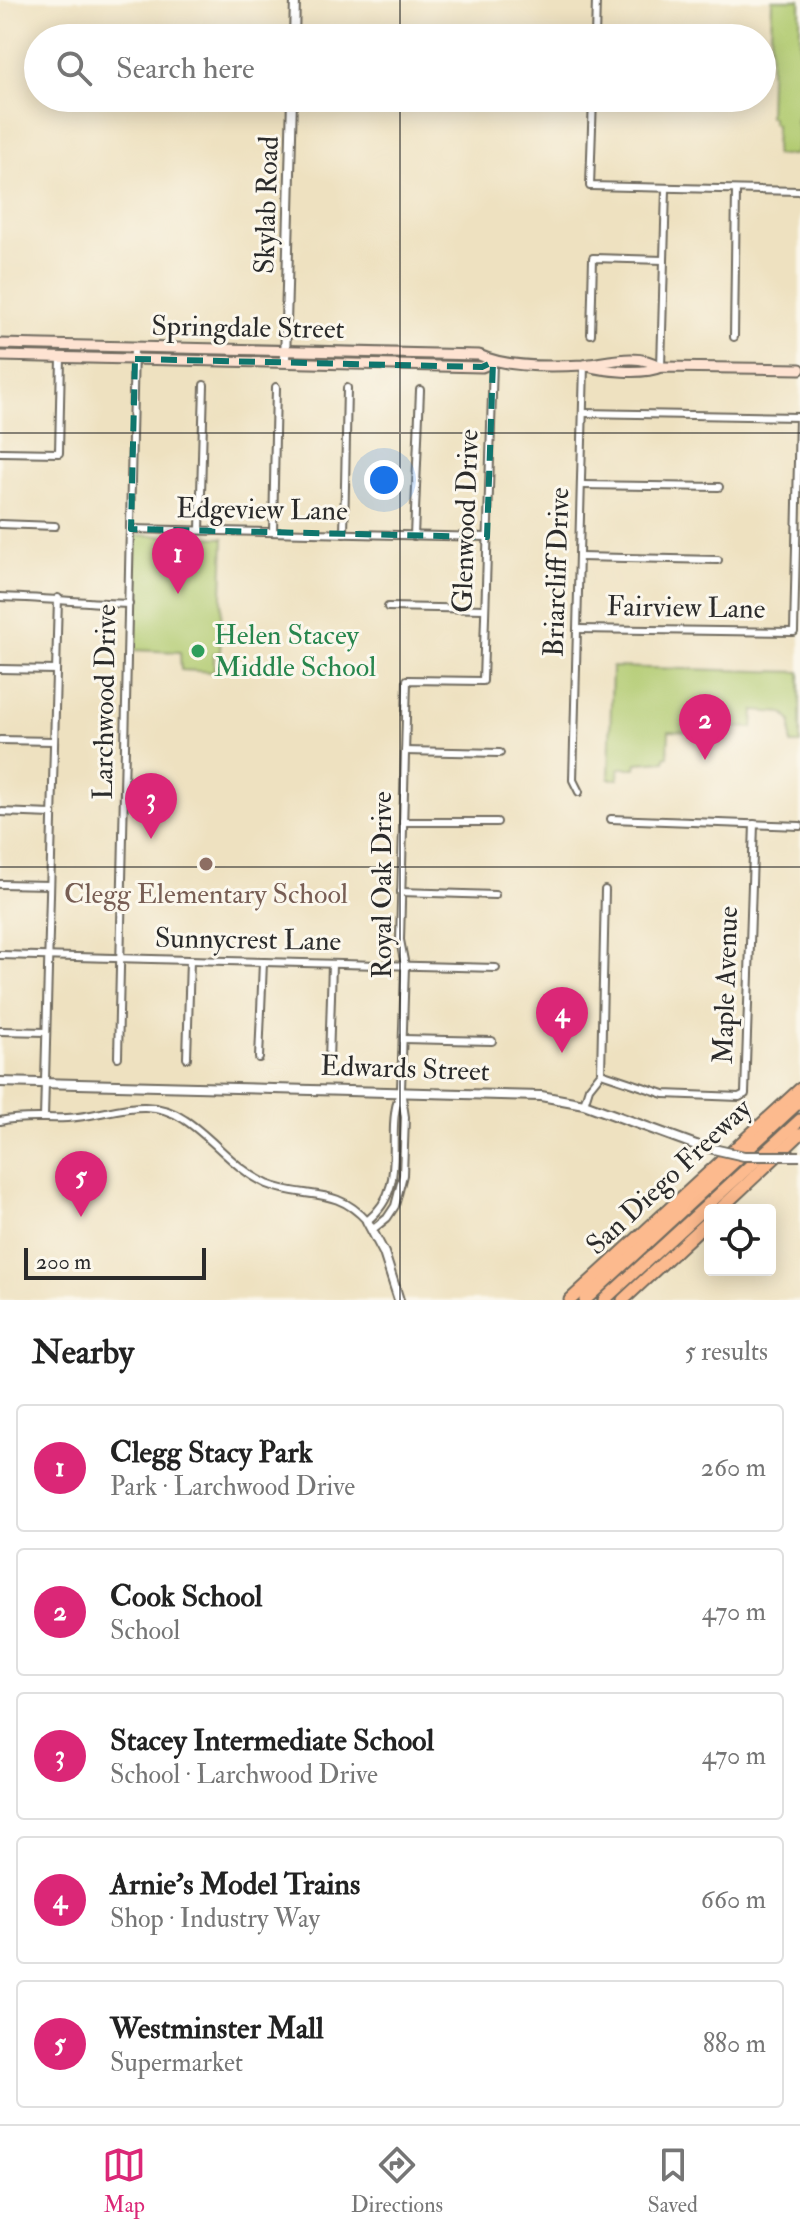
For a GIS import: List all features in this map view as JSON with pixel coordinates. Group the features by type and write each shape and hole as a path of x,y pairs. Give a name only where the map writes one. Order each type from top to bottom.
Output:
{"highway":[{"name":"San Diego Freeway","path":"570,1300 800,1089"},
{"path":"585,1300 800,1101"},
{"path":"604,1300 800,1120"},
{"name":"San Diego Freeway","path":"725,1204 800,1134"},
{"name":"San Diego Freeway","path":"623,1300 704,1225"}],"main road":[{"name":"Springdale Street","path":"0,344 479,355 493,362 584,365 607,359 649,359 661,367 800,369"},
{"path":"456,366 456,361 464,355"},
{"name":"Springdale Street","path":"0,356 482,367 493,362"}],"street":[{"path":"294,24 295,0"},
{"path":"595,24 596,0"},
{"name":"Skylab Road","path":"285,362 292,112"},
{"path":"593,112 590,186 800,191"},
{"path":"661,367 666,189"},
{"path":"734,337 736,190"},
{"path":"591,334 593,258 664,260"},
{"path":"0,452 59,453 62,346"},
{"name":"Larchwood Drive","path":"118,1057 134,348"},
{"name":"Glenwood Drive","path":"407,680 483,681 493,362"},
{"name":"Briarcliff Drive","path":"579,792 573,780 584,365"},
{"path":"200,530 204,385"},
{"path":"273,532 276,387"},
{"path":"344,534 347,388"},
{"path":"414,536 420,390"},
{"path":"583,413 799,417 797,597"},
{"path":"581,485 719,487"},
{"path":"0,524 55,526"},
{"name":"Edgeview Lane","path":"131,529 487,537"},
{"path":"579,557 718,560"},
{"path":"0,597 129,604"},
{"name":"Fairview Lane","path":"577,629 794,632 797,597"},
{"path":"44,1118 58,598"},
{"path":"388,607 485,609"},
{"path":"0,669 56,670"},
{"name":"Royal Oak Drive","path":"370,1226 387,1218 401,1187 405,1117 401,1090 405,966 400,940 407,680"},
{"path":"0,740 54,741"},
{"path":"405,751 500,753"},
{"path":"0,812 52,814"},
{"path":"611,819 800,826"},
{"path":"403,822 497,822"},
{"name":"Maple Avenue","path":"601,1073 664,1094 739,1097 745,1094 754,824"},
{"path":"0,884 50,885"},
{"path":"584,1104 589,1088 601,1073 605,890"},
{"path":"401,892 495,895"},
{"name":"Sunnycrest Lane","path":"0,955 496,968"},
{"path":"187,1058 190,960"},
{"path":"259,1058 263,962"},
{"path":"329,1061 332,964"},
{"path":"0,1031 46,1032"},
{"path":"403,1039 492,1041"},
{"name":"Edwards Street","path":"0,1082 541,1096 584,1104 696,1145 744,1156 800,1156"},
{"path":"0,1121 75,1118 136,1106 167,1110 190,1123 222,1153 259,1180 337,1199 352,1207 370,1226 387,1261 399,1300"}],"highlighted area":[{"path":"135,359 482,367 493,362 487,537 131,529"}],"green space":[{"path":"772,0 800,0 800,110 796,121 798,138 795,155 775,155 776,124 769,117 769,112 776,112 776,24 771,24"},
{"path":"136,535 224,538 220,653 214,653 214,672 181,670 180,652 133,650"},
{"path":"612,667 800,672 800,744 791,744 791,721 783,713 754,711 753,728 690,726 690,732 669,731 665,761 637,763 636,768 619,768 618,779 609,779"}],"place":[{"name":"Clegg Stacy Park","path":"178,594"},
{"name":"Helen Stacey Middle School","path":"198,651"},
{"name":"Cook School","path":"705,760"},
{"name":"Stacey Intermediate School","path":"151,839"},
{"name":"Clegg Elementary School","path":"206,864"},
{"name":"Arnie's Model Trains","path":"562,1053"},
{"name":"Westminster Mall","path":"81,1217"}]}
